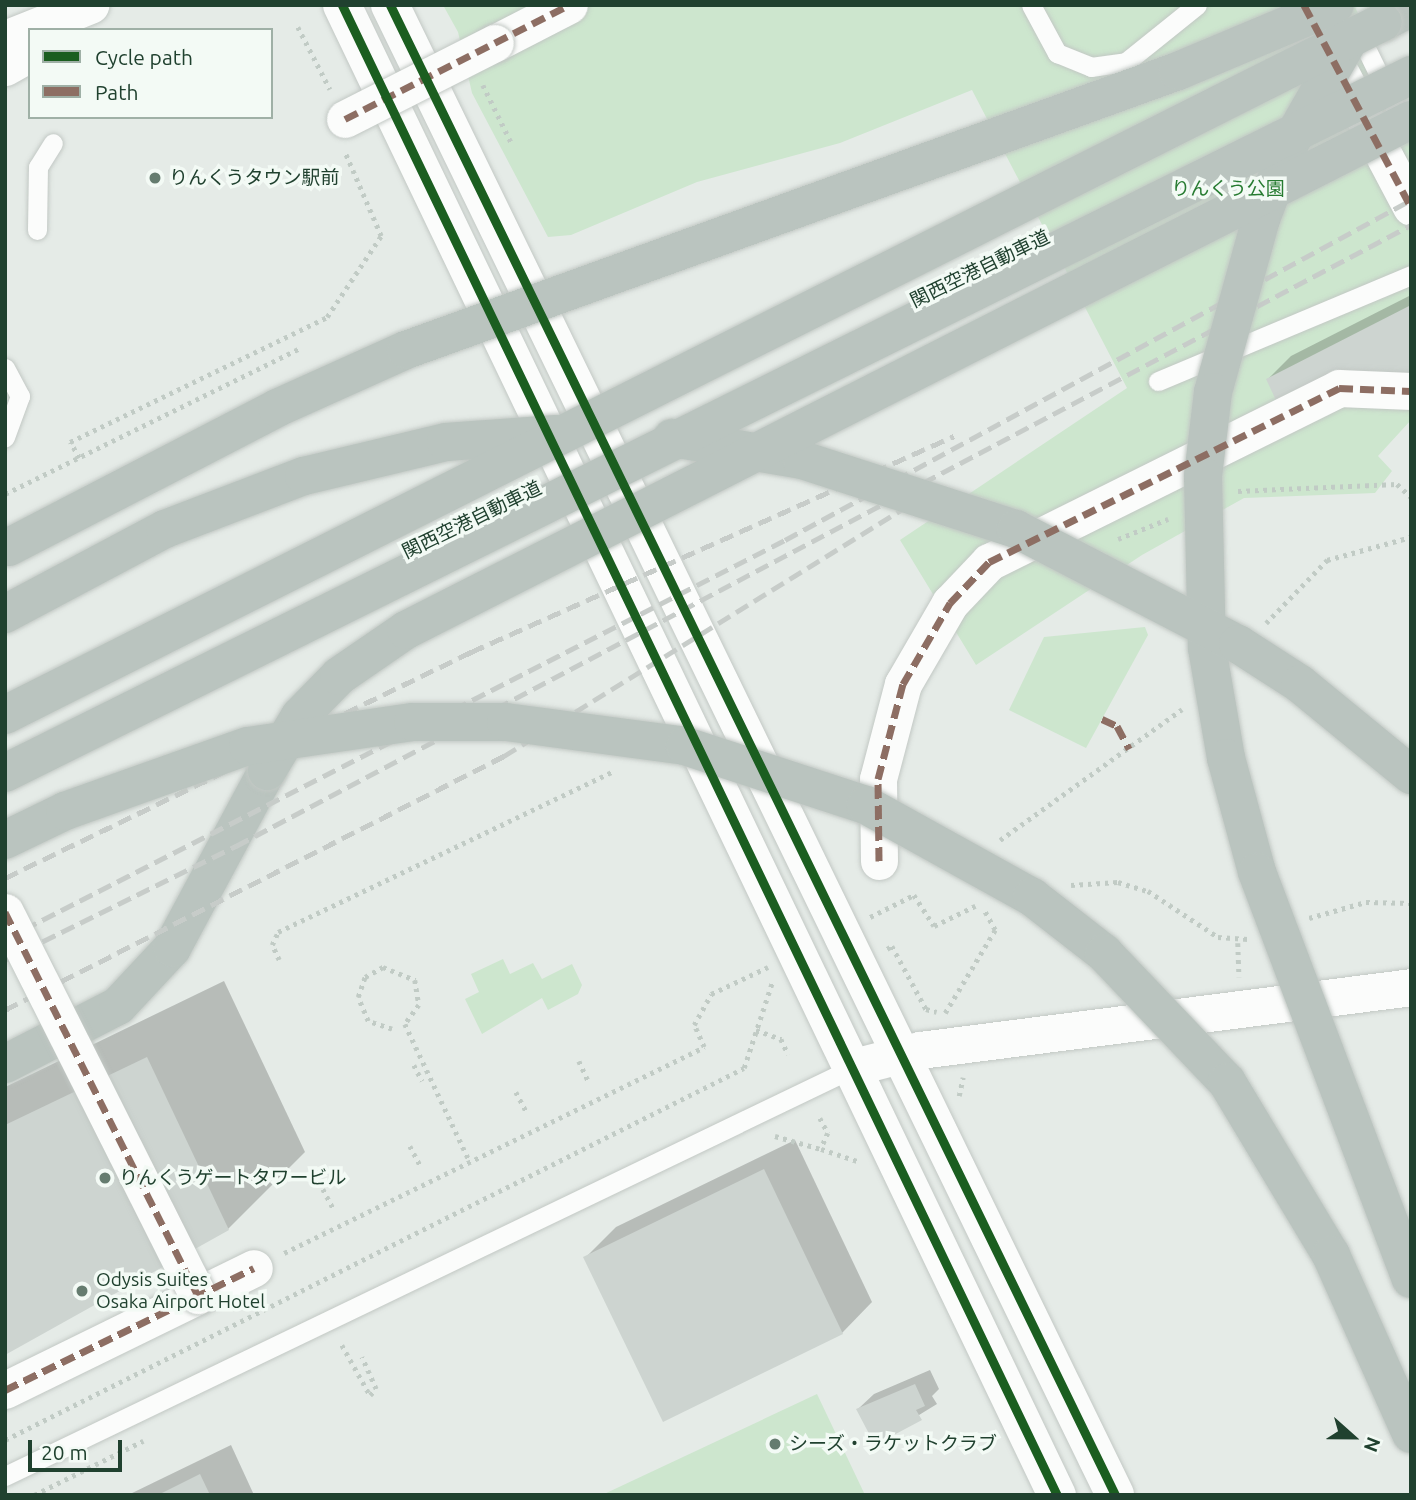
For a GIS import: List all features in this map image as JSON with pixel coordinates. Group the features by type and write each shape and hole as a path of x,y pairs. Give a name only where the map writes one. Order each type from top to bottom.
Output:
{"highway":[{"path":"7,548 277,408 405,349 1178,71 1335,5"},
{"path":"1389,11 1320,84 1290,143 1236,293 1213,393 1202,536 1207,648 1226,758 1256,872 1411,1279"},
{"name":"関西空港自動車道","path":"5,715 1389,11"},
{"name":"関西空港自動車道","path":"5,773 1411,75"},
{"path":"5,1064 118,1006 172,948 267,771 300,716 339,676 406,630 1411,120"},
{"path":"5,614 165,529 372,456 520,434 651,436 802,460 1016,529 1238,645 1300,684 1411,775"},
{"path":"5,840 65,811 248,746 413,722 506,722 685,746 866,805 1032,897 1104,953 1210,1062 1279,1160 1318,1231 1411,1434"}],"street":[{"path":"32,28 90,5"},
{"path":"69,28 102,5"},
{"path":"342,5 857,1066 1057,1495"},
{"path":"390,5 902,1052 1115,1495"},
{"path":"337,104 482,50 569,5"},
{"path":"1304,5 1411,207"},
{"path":"5,39 28,30"},
{"path":"5,67 28,54"},
{"path":"879,860 878,779 903,684 950,603 989,562 1339,388 1411,390"},
{"path":"5,912 198,1295"},
{"path":"857,1066 902,1052 1411,987"},
{"path":"5,1390 254,1268"}],"lane":[{"path":"1031,5 1057,53 1091,67 1126,62 1197,5"},
{"path":"1345,5 1411,139"},
{"path":"1126,62 1147,74"},
{"path":"37,230 38,167 53,143"},
{"path":"1158,382 1411,275"},
{"path":"5,368 20,396 5,437"},
{"path":"5,1476 857,1066"}],"path":[{"path":"79,458 70,442 327,317 381,236 343,150 337,104 298,27"},
{"path":"482,50 511,142"},
{"path":"5,494 302,347"},
{"path":"279,960 272,945 278,932 622,768"},
{"path":"860,921 914,895 934,926 981,904 995,930 944,1014"},
{"path":"883,951 892,946 926,1009 944,1014 949,1024"},
{"path":"5,1440 744,1068 776,971 772,962 711,994 694,1025 704,1047 254,1268"},
{"path":"392,1029 368,1021 358,997 365,977 383,967 415,980 419,1004 405,1024 470,1162"},
{"path":"756,1030 781,1039 788,1054"},
{"path":"579,1061 589,1082"},
{"path":"414,1065 422,1082"},
{"path":"516,1093 527,1114"},
{"path":"767,1140 780,1135 821,1149"},
{"path":"410,1146 421,1167"},
{"path":"323,1189 334,1210"},
{"path":"331,1350 355,1339"},
{"path":"342,1345 370,1395 376,1389 362,1357"},
{"path":"34,1495 155,1435"}],"green space":[{"name":"りんくう公園","path":"443,5 1354,5 1411,125 1411,420 1378,456 1392,471 1375,493 1244,498 1142,555 976,665 900,540 1127,388 972,90 840,143 697,182 571,235 548,237 472,93 458,32"},
{"path":"1145,627 1148,635 1086,748 1009,710 1044,637"},
{"path":"503,959 510,974 533,963 542,979 572,964 582,985 578,994 548,1010 542,998 482,1034 465,999 479,992 471,974"},
{"name":"シーズ・ラケットクラブ","path":"817,1394 865,1495 602,1495"}],"building":[{"path":"1411,305 1411,387 1282,413 1266,379"},
{"name":"りんくうゲートタワービル","path":"147,1057 229,1230 5,1355 5,1125"},
{"path":"764,1169 843,1334 663,1422 583,1257"},
{"path":"915,1384 925,1406 916,1410 922,1420 875,1445 856,1409"},
{"path":"200,1474 210,1495 158,1495"}],"railway":[{"path":"5,939 785,540 1411,200"},
{"path":"5,960 236,846 1411,225"},
{"path":"5,878 471,652 954,436"},
{"path":"5,1010 504,756 920,498"}],"marked path":[{"path":"345,119 569,5"},
{"path":"1304,5 1411,207"},
{"path":"879,861 878,779 903,684 950,603 989,562 1339,388 1411,391"},
{"path":"1102,719 1117,726 1129,749"},
{"path":"5,912 198,1295"},
{"path":"5,1390 254,1268"}],"cycle path":[{"path":"342,5 1057,1495"},
{"path":"390,5 1115,1495"}],"place":[{"name":"りんくうタウン駅前","path":"155,178"},
{"name":"りんくうゲートタワービル","path":"105,1178"},
{"name":"Odysis Suites Osaka Airport Hotel","path":"82,1291"},
{"name":"シーズ・ラケットクラブ","path":"775,1444"}]}
